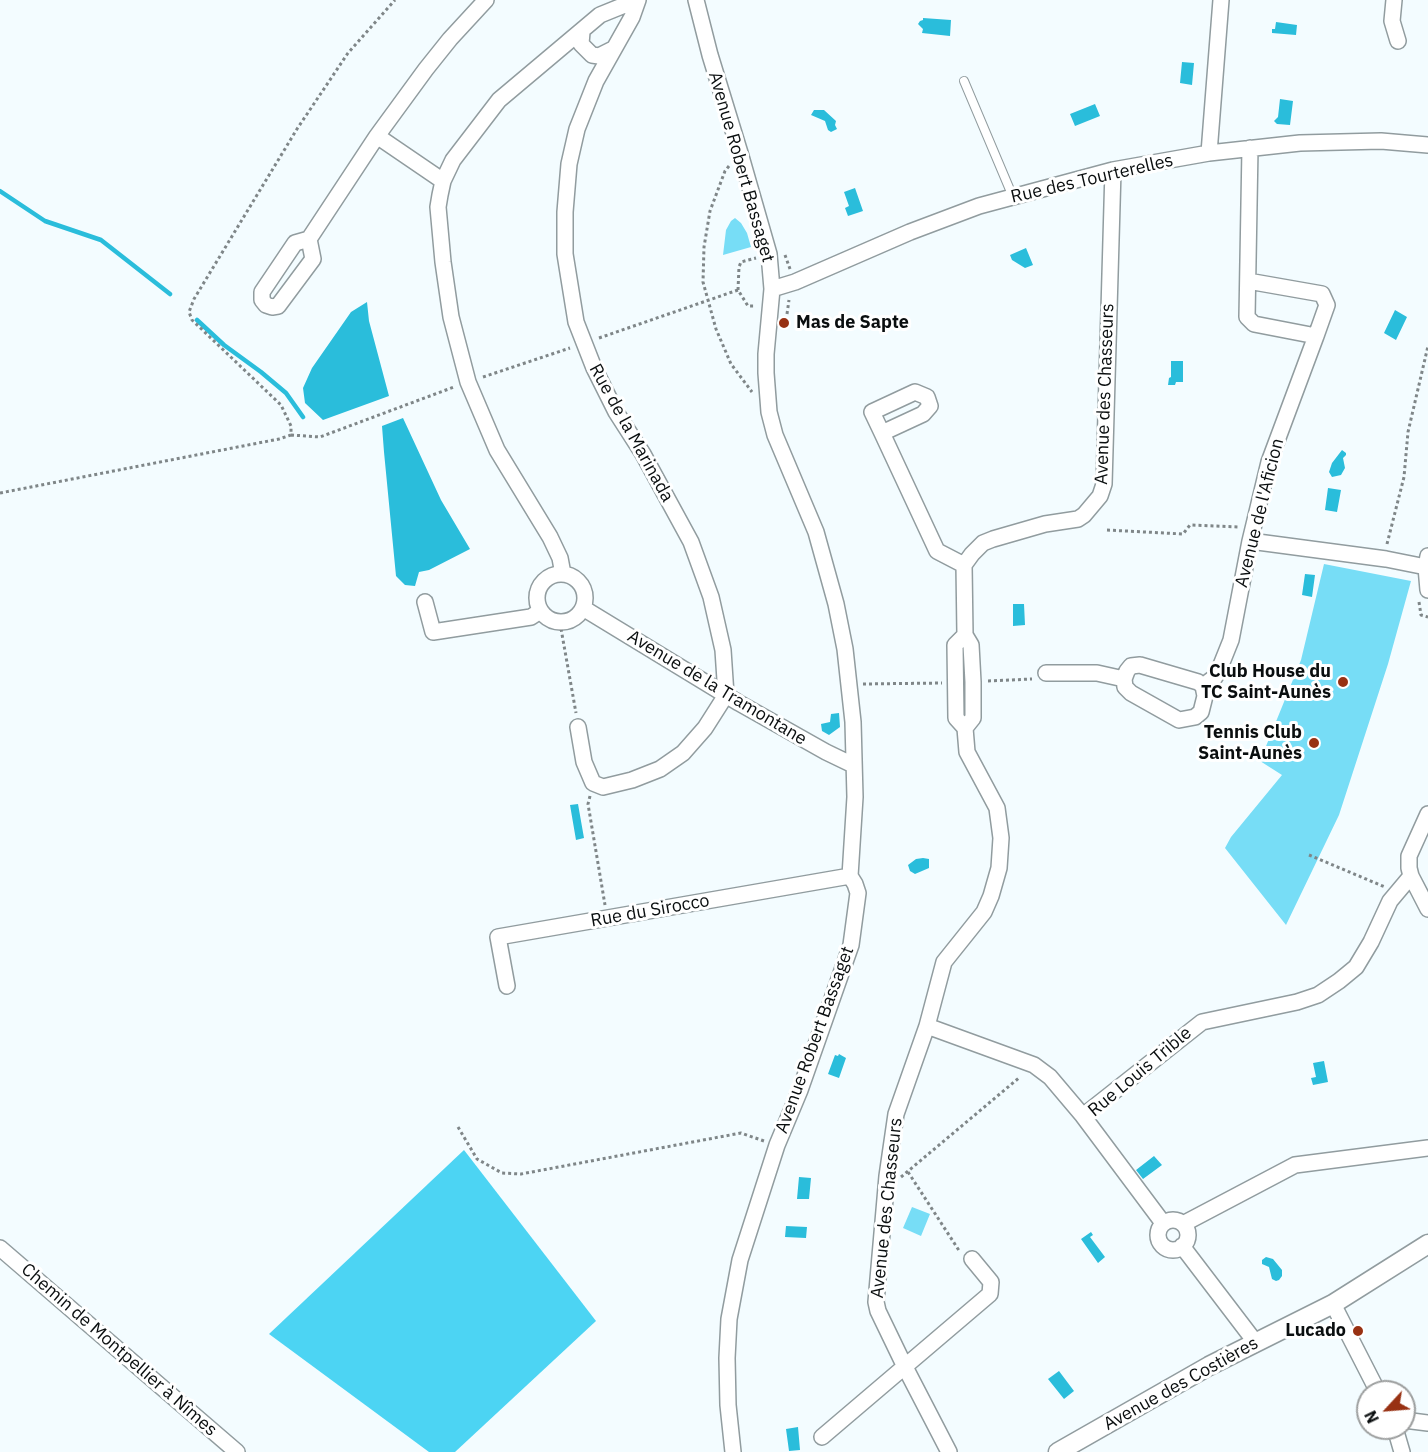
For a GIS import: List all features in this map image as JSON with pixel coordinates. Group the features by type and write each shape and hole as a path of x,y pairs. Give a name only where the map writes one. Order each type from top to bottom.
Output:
{"street":[{"path":"309,239 377,136 450,39 486,0"},
{"path":"563,574 560,558 550,537 497,450 468,382 451,317 438,207 443,181 453,160 499,100 609,10 638,0"},
{"name":"Rue de la Marinada","path":"638,0 632,17 613,49 587,102 577,129 569,164 564,234 569,289 583,344 605,392 643,454 691,542 711,597 723,650 726,695"},
{"name":"Avenue Robert Bassaget","path":"696,0 740,153 776,252 766,354 769,406 775,435 816,532 836,604 850,687 853,722 855,797 850,876 858,893 850,945 800,1090 777,1145 740,1260 729,1318 727,1382 733,1452"},
{"path":"1209,153 1221,0"},
{"path":"1394,0 1392,21 1398,42"},
{"path":"582,32 582,44 592,55 599,56 613,49"},
{"path":"377,136 443,181"},
{"name":"Rue des Tourterelles","path":"772,289 795,282 910,232 979,207 1113,170 1209,153 1300,143 1369,142 1428,145"},
{"path":"1250,148 1247,316 1252,323 1316,336"},
{"name":"Avenue des Chasseurs","path":"950,1452 905,1367 878,1311 876,1302 886,1190 896,1114 927,1026 944,962 984,912 999,868 1001,838 998,808 967,752 965,728 973,718 971,645 964,635 964,565 983,543 1045,524 1078,519 1089,511 1100,496 1105,471 1106,359 1113,170"},
{"name":"Avenue de l'Aficion","path":"1203,686 1215,677 1231,640 1269,462 1327,305 1322,294 1248,281"},
{"path":"882,433 937,551 964,565"},
{"path":"1252,534 1386,559 1427,562 1423,594"},
{"path":"563,574 571,576 582,586 585,593 583,608 574,619 560,623 545,617 540,611 536,596 542,582 548,577 563,574"},
{"path":"425,602 433,632 531,617 540,611"},
{"name":"Avenue de la Tramontane","path":"583,608 726,695 853,765"},
{"path":"1140,664 1193,679 1203,686 1205,696 1203,708 1195,717 1184,721 1131,693 1125,687 1124,679 1131,666 1140,664"},
{"path":"1046,673 1097,673 1124,679"},
{"path":"578,728 584,762 593,783 603,787 632,780 660,769 683,753 705,728 726,695"},
{"path":"1428,814 1409,856 1411,876 1428,906"},
{"name":"Rue du Sirocco","path":"507,986 498,937 850,876"},
{"name":"Rue Louis Trible","path":"1182,1246 1178,1249 1169,1249 1161,1244 1158,1236 1163,1223 1083,1116 1202,1022 1297,1002 1318,995 1339,981 1356,967 1371,942 1390,901 1411,876"},
{"path":"927,1026 1034,1065 1050,1077 1083,1116"},
{"path":"1183,1224 1295,1165 1428,1148"},
{"path":"1163,1223 1175,1220 1183,1224 1188,1233 1182,1246 1256,1343"},
{"name":"Avenue des Costières","path":"1058,1452 1209,1366 1333,1304 1428,1244"},
{"name":"Chemin de Montpellier à Nîmes","path":"0,1248 237,1452"},
{"path":"822,1437 990,1294 991,1282 972,1258"},
{"path":"1333,1304 1372,1380"}],"lane":[{"path":"964,81 1013,197"}],"path":[{"path":"291,435 291,426 281,405 192,320 189,312 303,120 348,53 395,0"},
{"path":"740,153 725,171 710,211 704,247 704,282 716,329 731,364 744,383 769,406"},
{"path":"771,307 748,306 738,290 739,267 741,262 776,252 795,282 790,291 787,314"},
{"path":"711,299 738,290"},
{"path":"1386,559 1386,548 1404,477 1408,432 1428,346"},
{"path":"0,493 291,435 320,437 468,382"},
{"path":"1107,530 1183,534 1190,525 1252,534"},
{"path":"1423,594 1421,615 1428,617"},
{"path":"560,623 578,728"},
{"path":"863,684 864,693"},
{"path":"593,783 588,804 607,918"},
{"path":"1309,855 1397,892"},
{"path":"886,1190 1034,1065"},
{"path":"458,1127 477,1158 502,1173 520,1174 741,1133 777,1145"},
{"path":"908,1171 960,1252 972,1258"}],"shaded area":[{"path":"923,18 951,20 950,36 922,33 923,29 918,24"},
{"path":"1276,22 1297,25 1296,35 1272,33"},
{"path":"1182,62 1194,63 1192,85 1180,83"},
{"path":"1280,99 1293,101 1290,125 1277,124 1274,121 1278,117"},
{"path":"1095,104 1100,116 1075,126 1070,114"},
{"path":"814,110 824,110 836,121 837,129 831,132 828,130 825,121 811,115"},
{"path":"855,188 863,211 848,216 845,208 849,206 844,192"},
{"path":"735,218 747,233 751,247 723,255 726,230"},
{"path":"1026,248 1033,265 1025,268 1012,260 1010,255"},
{"path":"367,302 369,321 389,396 323,420 305,403 303,388 312,368 351,312"},
{"path":"1395,310 1407,317 1396,340 1384,333"},
{"path":"1171,361 1183,361 1183,382 1176,382 1175,385 1168,385 1171,377"},
{"path":"403,418 441,500 470,549 429,570 419,572 415,586 405,585 396,576 382,426"},
{"path":"1342,450 1346,453 1343,458 1345,468 1341,475 1332,477 1329,472 1332,463"},
{"path":"1328,488 1341,490 1337,512 1325,510"},
{"name":"Tennis Club Saint-Aunès","path":"1324,564 1411,581 1388,664 1339,815 1286,925 1225,848 1231,837 1282,775 1260,761 1301,660"},
{"path":"1305,574 1315,575 1312,597 1302,595"},
{"path":"1013,604 1024,604 1025,625 1013,626"},
{"path":"839,713 840,727 829,735 822,731 821,724 830,722 831,714"},
{"path":"578,804 584,838 576,840 570,805"},
{"path":"916,859 929,859 929,868 915,874 910,871 908,865"},
{"path":"839,1054 846,1058 839,1078 828,1074 835,1055"},
{"path":"1324,1061 1328,1082 1313,1085 1311,1078 1316,1077 1313,1063"},
{"path":"464,1150 596,1321 455,1452 429,1452 269,1334"},
{"path":"1154,1156 1162,1165 1143,1179 1136,1170"},
{"path":"799,1177 811,1178 809,1199 797,1199"},
{"path":"912,1207 930,1214 921,1236 903,1228"},
{"path":"786,1226 807,1227 806,1238 785,1237"},
{"path":"1091,1232 1093,1235 1090,1237 1105,1257 1098,1263 1081,1239"},
{"path":"1266,1257 1273,1259 1282,1270 1279,1280 1272,1279 1269,1267 1262,1264 1262,1260"},
{"path":"1059,1371 1074,1391 1064,1399 1048,1379"},
{"path":"798,1427 800,1450 789,1451 786,1429"}],"waterway":[{"path":"0,191 45,221 101,240 170,294"},
{"path":"197,320 224,345 286,393 303,417"}],"place":[{"name":"Mas de Sapte","path":"784,323"},
{"name":"Club House du TC Saint-Aunès","path":"1343,682"},
{"name":"Tennis Club Saint-Aunès","path":"1314,743"},
{"name":"Lucado","path":"1358,1331"}]}
